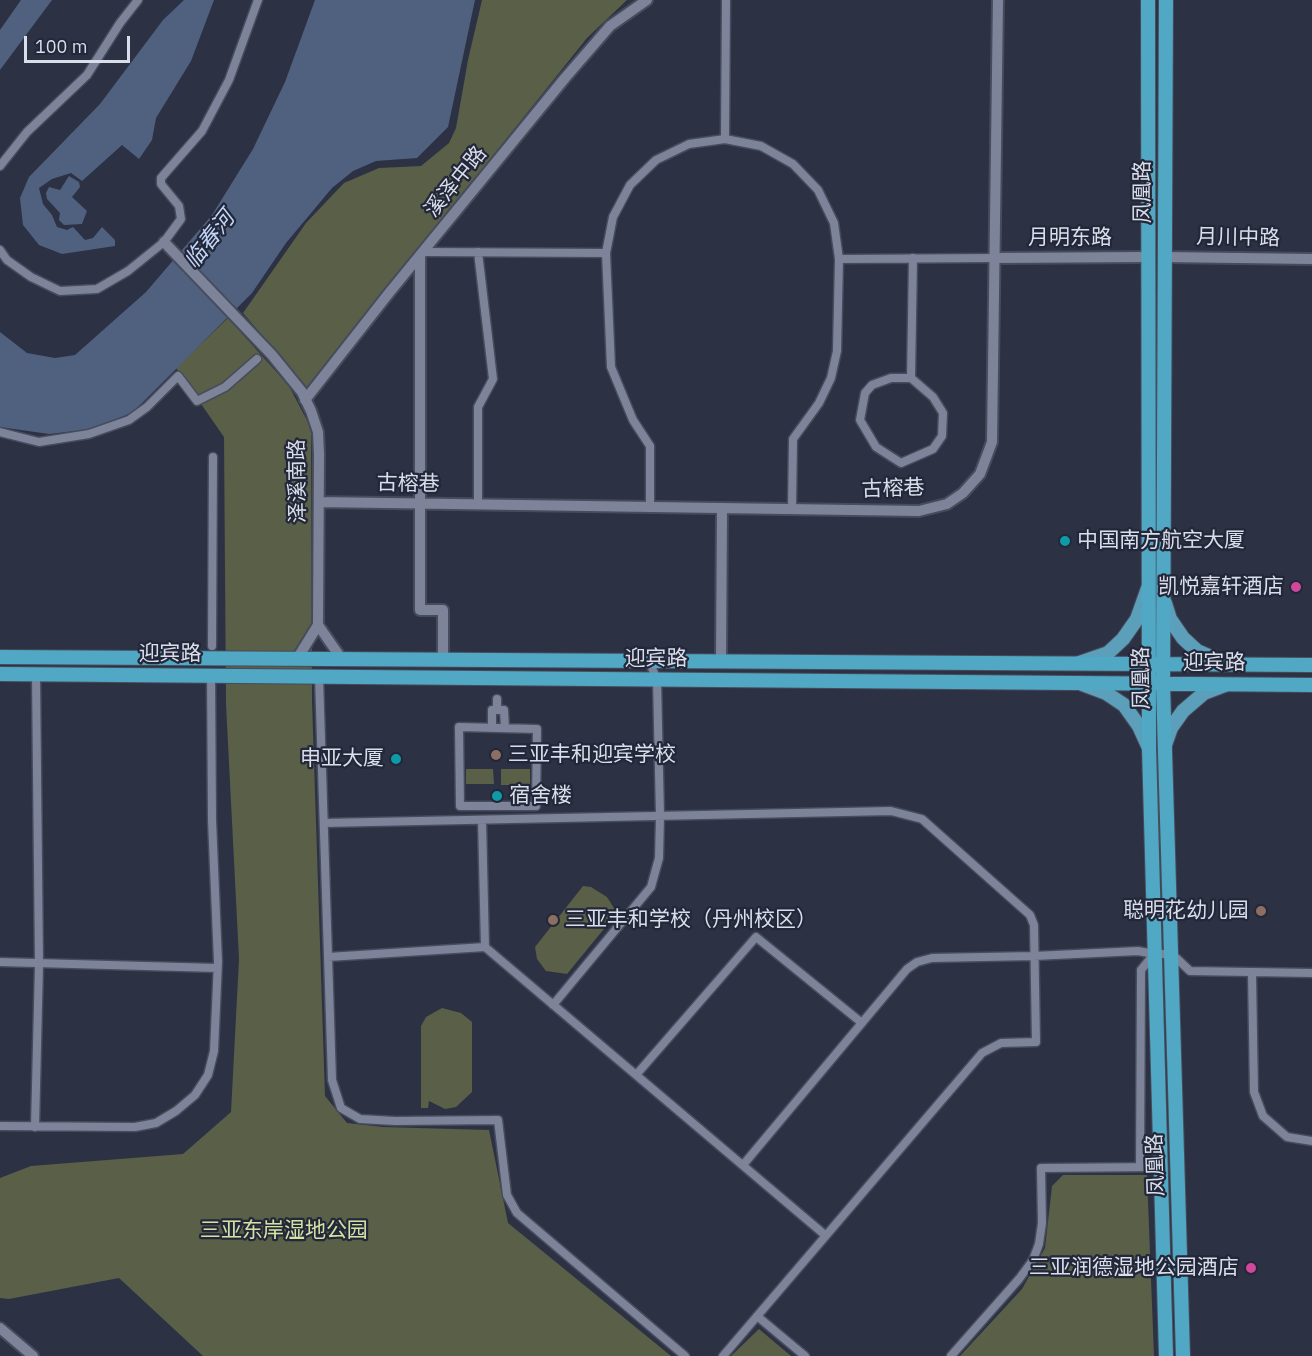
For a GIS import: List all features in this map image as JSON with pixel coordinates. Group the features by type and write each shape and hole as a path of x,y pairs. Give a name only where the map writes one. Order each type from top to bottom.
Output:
{"highway":[{"name":"凤凰路","path":"1148,0 1146,257 1148,588 1156,664 1149,748 1166,1356"},
{"name":"凤凰路","path":"1156,664 1163,598 1166,0"},
{"name":"迎宾路","path":"0,657 1312,665"},
{"path":"631,661 631,680"},
{"path":"693,680 688,671 695,662"},
{"path":"657,680 695,662"},
{"name":"迎宾路","path":"0,674 1312,685"},
{"name":"凤凰路","path":"1156,684 1165,747 1183,1356"}],"main road":[{"path":"1079,663 1108,652 1123,639 1137,618 1148,588"},
{"path":"1163,598 1170,620 1183,638 1197,651 1227,664"},
{"path":"1077,683 1106,693 1124,705 1139,726 1149,748"},
{"path":"1165,747 1171,728 1183,711 1204,693 1225,684"}],"street":[{"path":"0,166 27,132 87,75 120,23 138,0"},
{"path":"0,250 7,261 31,277 60,291 98,289 128,271 164,242 181,219 179,206 161,184 161,178 202,131 229,80 258,0"},
{"name":"溪泽中路","path":"306,400 422,253 610,26 647,0"},
{"path":"725,139 726,0"},
{"name":"古榕巷","path":"319,502 929,509 955,499 975,481 984,466 992,442 998,0"},
{"path":"650,507 650,446 633,420 611,367 606,253 613,217 630,185 656,160 689,144 725,139 761,146 793,164 819,190 834,223 839,259 837,351 831,378 819,403 793,439 792,509"},
{"name":"泽溪南路","path":"164,242 244,324 290,376 306,400 318,432 318,625"},
{"path":"478,252 493,379 478,407 478,504"},
{"path":"442,659 442,610 420,609 422,253 606,253"},
{"name":"月明东路","path":"994,258 1146,257"},
{"name":"月川中路","path":"1164,257 1312,259"},
{"path":"911,378 913,258"},
{"path":"839,259 994,258"},
{"path":"0,432 39,442 88,434 129,420 147,407 178,376 197,401 225,387 257,359"},
{"path":"891,378 911,378 933,396 943,413 942,436 933,449 901,463 876,447 860,420 865,393 872,385 891,378"},
{"path":"212,646 213,457"},
{"path":"721,661 722,508"},
{"path":"297,658 318,625 341,658"},
{"path":"553,1005 651,888 659,858 660,816 657,680 649,661"},
{"path":"35,1127 39,965 36,674"},
{"path":"0,1126 135,1127 156,1123 176,1112 195,1095 208,1075 214,1051 217,968 211,675"},
{"path":"319,677 332,1080 341,1108 360,1119 498,1120 507,1195 517,1213 685,1356"},
{"path":"496,699 497,710"},
{"path":"492,727 492,710 504,710 505,728"},
{"path":"459,727 492,727 537,729 536,807 460,806 459,727"},
{"path":"324,823 891,811 922,819 1030,915 1034,925 1036,1042 1001,1043 982,1053 723,1356"},
{"path":"482,820 485,947"},
{"path":"636,1075 756,937 862,1023"},
{"path":"328,957 485,947 825,1235"},
{"path":"743,1166 907,969 917,962 932,958 1034,957 1138,951 1172,954 1190,971 1312,974"},
{"path":"1140,1167 1141,970 1154,954"},
{"path":"0,962 39,965 217,968"},
{"path":"1252,974 1254,1092 1263,1116 1287,1137 1312,1141"},
{"path":"951,1356 1033,1260 1039,1244 1042,1223 1041,1168 1160,1167"},
{"path":"757,1316 805,1356"},
{"path":"0,1328 33,1356"}],"green space":[{"path":"482,0 627,0 587,38 307,388 243,313 306,223 344,183 379,168 421,166 449,143 456,128"},
{"name":"三亚东岸湿地公园","path":"228,318 289,386 311,428 312,701 325,1096 347,1123 383,1127 489,1130 508,1223 671,1356 203,1356 119,1278 9,1299 0,1298 0,1178 31,1166 183,1154 231,1112 239,959 226,704 224,437 176,368"},
{"path":"466,769 493,769 494,784 466,784"},
{"path":"501,769 530,769 530,785 501,785"},
{"path":"583,886 591,887 607,897 617,913 567,974 546,971 537,959 535,947"},
{"path":"442,1008 461,1013 472,1022 472,1092 456,1107 445,1109 429,1101 428,1108 421,1108 421,1026 426,1017"},
{"path":"1063,1175 1147,1175 1154,1356 960,1356 1022,1289 1045,1248 1052,1186"},
{"path":"759,1329 791,1356 731,1356"}],"water":[{"path":"21,0 52,0 0,70 0,30"},
{"path":"184,0 214,0 191,61 156,118 152,140 139,159 122,145 82,181 71,173 52,179 39,188 43,204 52,215 57,227 67,230 73,227 85,240 93,238 102,227 115,240 115,246 62,254 39,245 23,225 20,198 29,177 100,104 163,20"},
{"name":"临春河","path":"315,0 475,0 448,127 417,158 376,161 353,171 332,188 286,243 252,293 133,412 93,429 49,434 0,427 0,332 27,353 55,358 75,355 146,292 212,215 253,149 285,82"},
{"path":"69,176 79,182 80,187 72,197 87,211 82,224 64,225 59,220 60,213 47,199 46,193 49,187 60,190"}],"place":[{"name":"中国南方航空大厦","path":"1065,541"},
{"name":"凯悦嘉轩酒店","path":"1296,587"},
{"name":"三亚丰和迎宾学校","path":"496,755"},
{"name":"申亚大厦","path":"396,759"},
{"name":"宿舍楼","path":"497,796"},
{"name":"聪明花幼儿园","path":"1261,911"},
{"name":"三亚丰和学校（丹州校区）","path":"553,920"},
{"name":"三亚润德湿地公园酒店","path":"1251,1268"}]}
